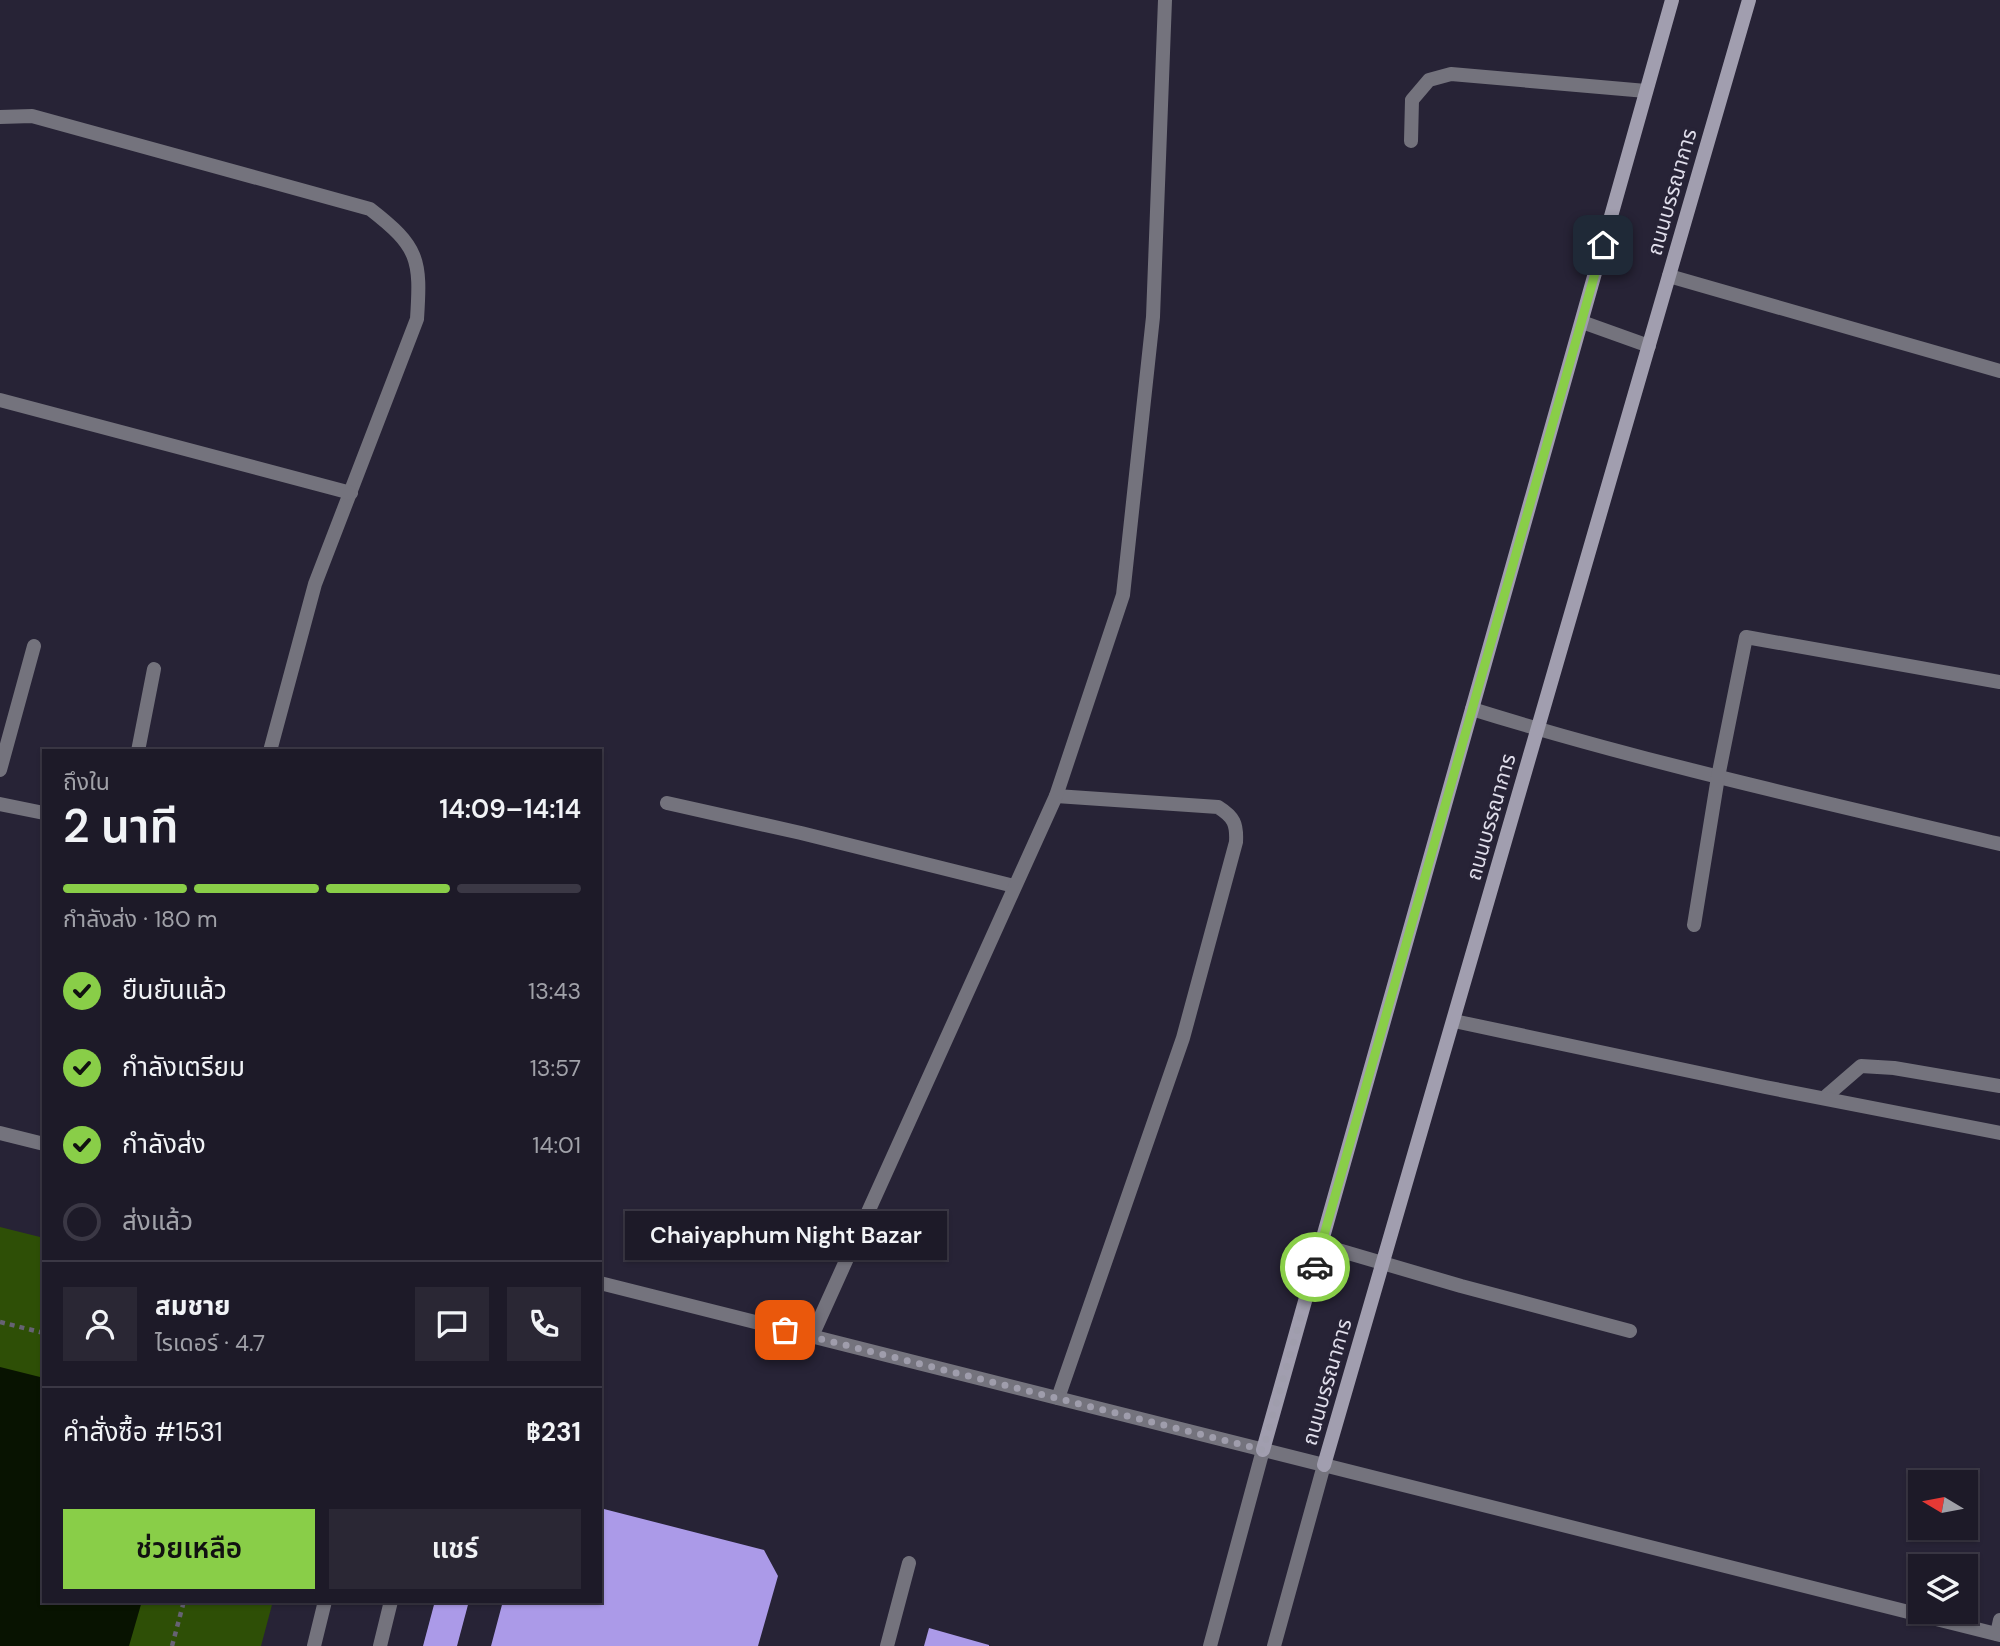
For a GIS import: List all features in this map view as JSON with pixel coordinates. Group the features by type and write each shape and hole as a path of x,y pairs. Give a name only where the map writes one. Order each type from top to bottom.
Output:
{"main road":[{"name":"ถนนบรรณาการ","path":"1263,1450 1672,0"},
{"name":"ถนนบรรณาการ","path":"1324,1465 1749,0"}],"street":[{"path":"812,1336 1056,796 1123,594 1153,317 1165,0"},
{"path":"1411,141 1412,100 1429,80 1451,74 1647,91"},
{"path":"0,117 32,116 370,209 392,226 412,248 420,280 417,319 315,584 271,749"},
{"path":"1669,276 2000,370"},
{"path":"1582,322 1649,346"},
{"path":"0,400 351,493"},
{"path":"1693,925 1718,777 1746,637 2000,682"},
{"path":"0,770 34,646"},
{"path":"138,749 155,669"},
{"path":"1472,709 1538,730 1718,777 2000,844"},
{"path":"1056,796 1218,807 1229,814 1237,825 1236,842 1183,1038 1058,1398"},
{"path":"667,803 1014,886"},
{"path":"0,804 42,813"},
{"path":"1454,1021 2000,1133"},
{"path":"1824,1098 1861,1066 1894,1068 2000,1086"},
{"path":"0,1133 42,1144"},
{"path":"1321,1245 1630,1331"},
{"path":"602,1284 1998,1634"},
{"name":"ถนนบรรณาการ","path":"1210,1646 1263,1450"},
{"name":"ถนนบรรณาการ","path":"1274,1646 1324,1465"},
{"path":"887,1646 909,1563"},
{"path":"314,1646 325,1603"},
{"path":"380,1646 391,1603"}],"path":[{"path":"0,1322 42,1333"},
{"path":"173,1646 184,1603"}],"green space":[{"path":"0,1227 42,1238 42,1603 272,1603 261,1646 0,1646"}],"shaded area":[{"path":"0,1367 42,1378 42,1603 141,1603 129,1646 0,1646"}],"building":[{"path":"602,1509 764,1550 778,1576 758,1646 491,1646 502,1603 602,1603"},
{"path":"434,1603 468,1603 457,1646 423,1646"},
{"path":"929,1628 989,1645 989,1646 924,1646"}],"way so far":[{"path":"785,1330 1263,1450 1315,1267"}],"place":[{"name":"Chaiyaphum Night Bazar","path":"785,1330"}],"route":[{"path":"1315,1267 1603,245"}]}
